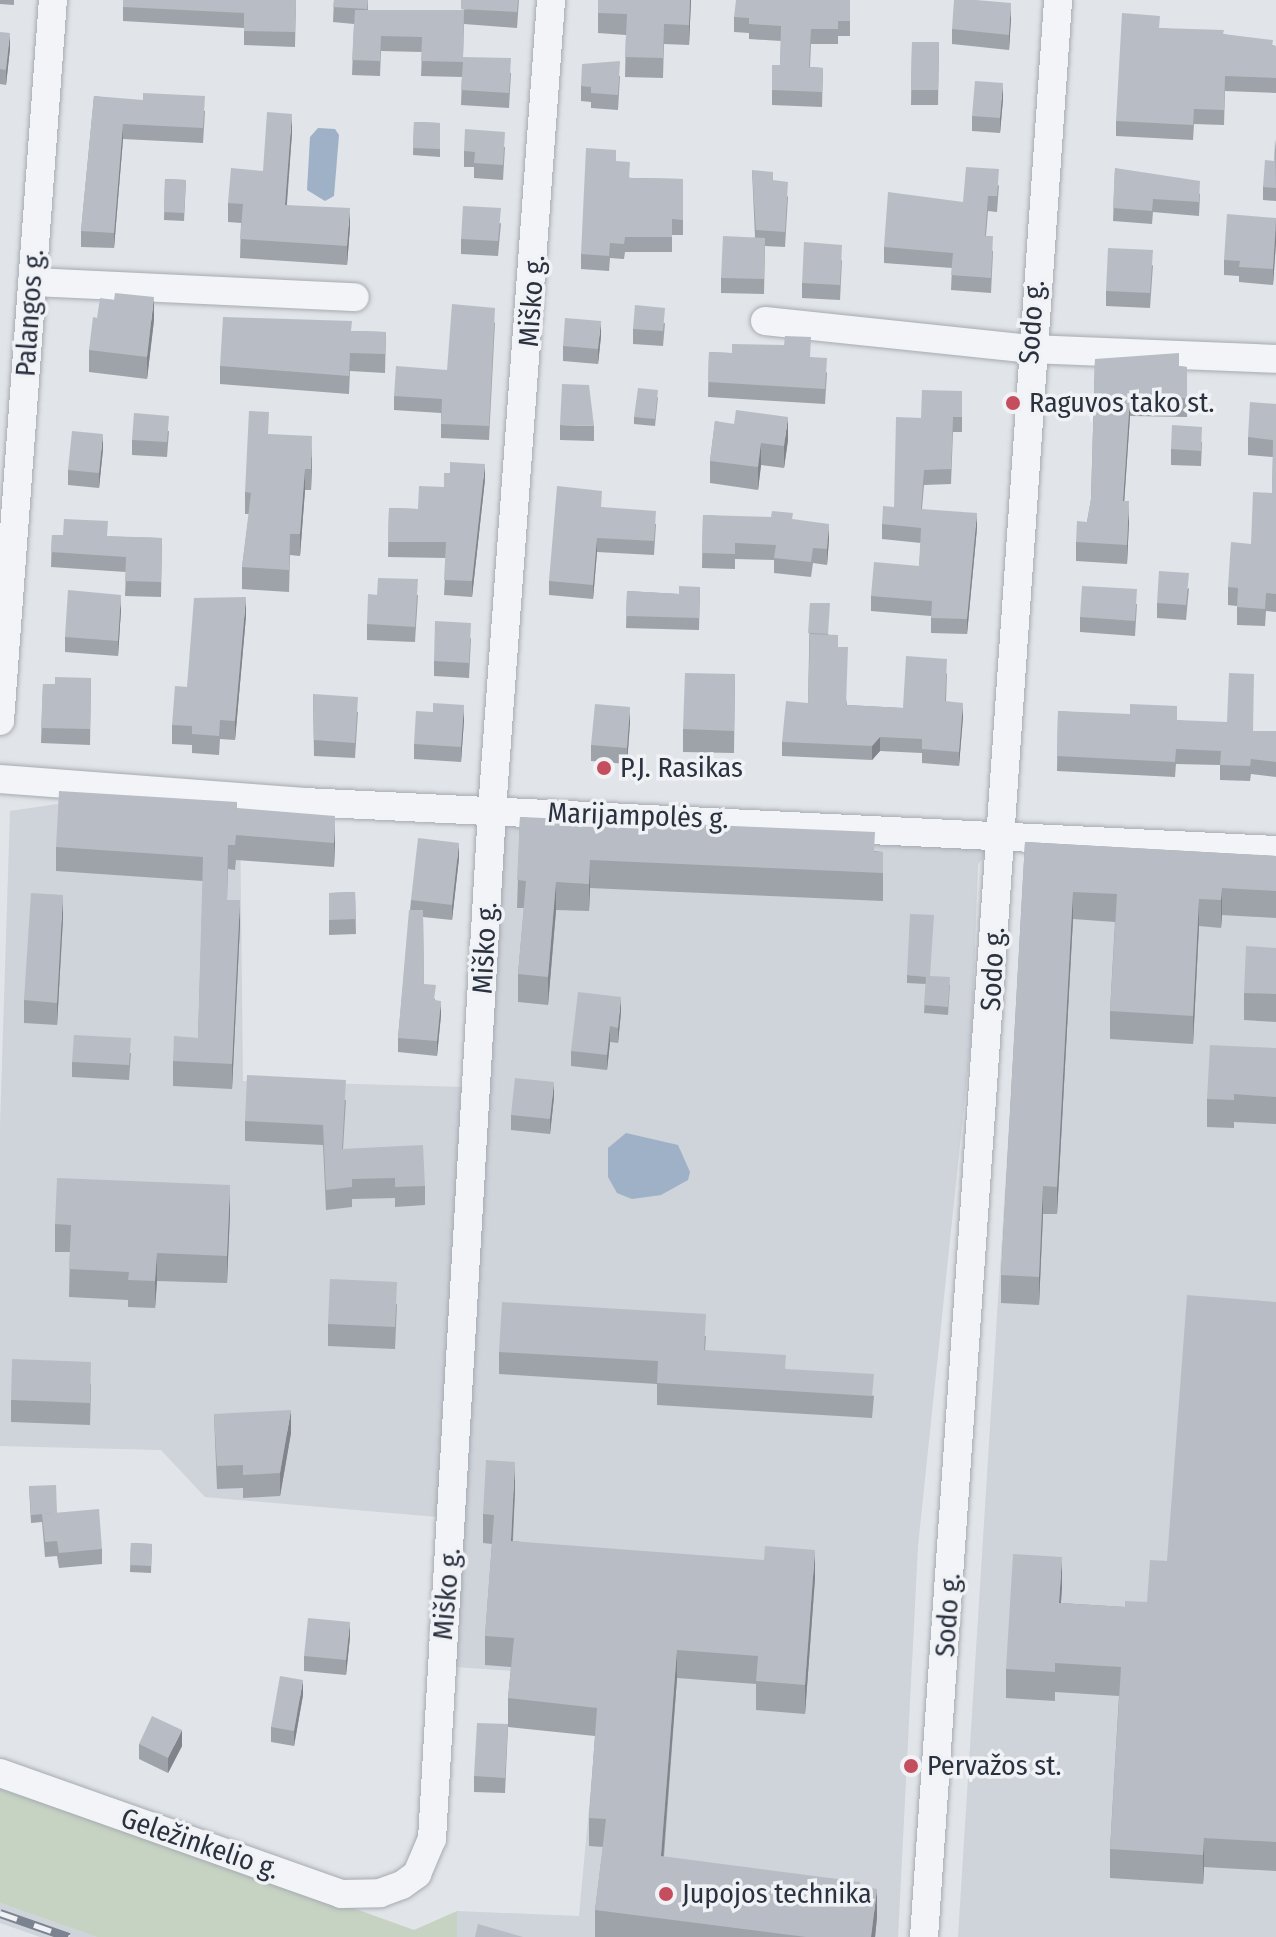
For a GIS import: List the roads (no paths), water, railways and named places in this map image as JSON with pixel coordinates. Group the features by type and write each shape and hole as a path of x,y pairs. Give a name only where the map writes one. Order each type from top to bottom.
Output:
{"street":[{"name":"Palangos g.","path":"0,721 53,0"},
{"name":"Miško g.","path":"402,1885 417,1874 432,1839 492,810 551,0"},
{"name":"Sodo g.","path":"924,1937 1001,838 1030,349 1058,0"},
{"path":"32,282 355,297"},
{"path":"765,321 1030,349 1276,359"},
{"name":"Marijampolės g.","path":"0,779 492,810 749,820 1001,838 1276,850"},
{"name":"Geležinkelio g.","path":"0,1773 341,1894 380,1893 402,1885"}],"water":[{"path":"318,128 335,129 339,135 334,196 325,201 307,190 310,137"},
{"path":"626,1133 678,1145 690,1172 688,1180 661,1195 632,1199 617,1193 608,1177 608,1148"}],"railway":[{"path":"0,1913 69,1937"}],"place":[{"name":"Raguvos tako st.","path":"1013,403"},
{"name":"P.J. Rasikas","path":"604,768"},
{"name":"Pervažos st.","path":"911,1766"},
{"name":"Jupojos technika","path":"666,1894"}]}
